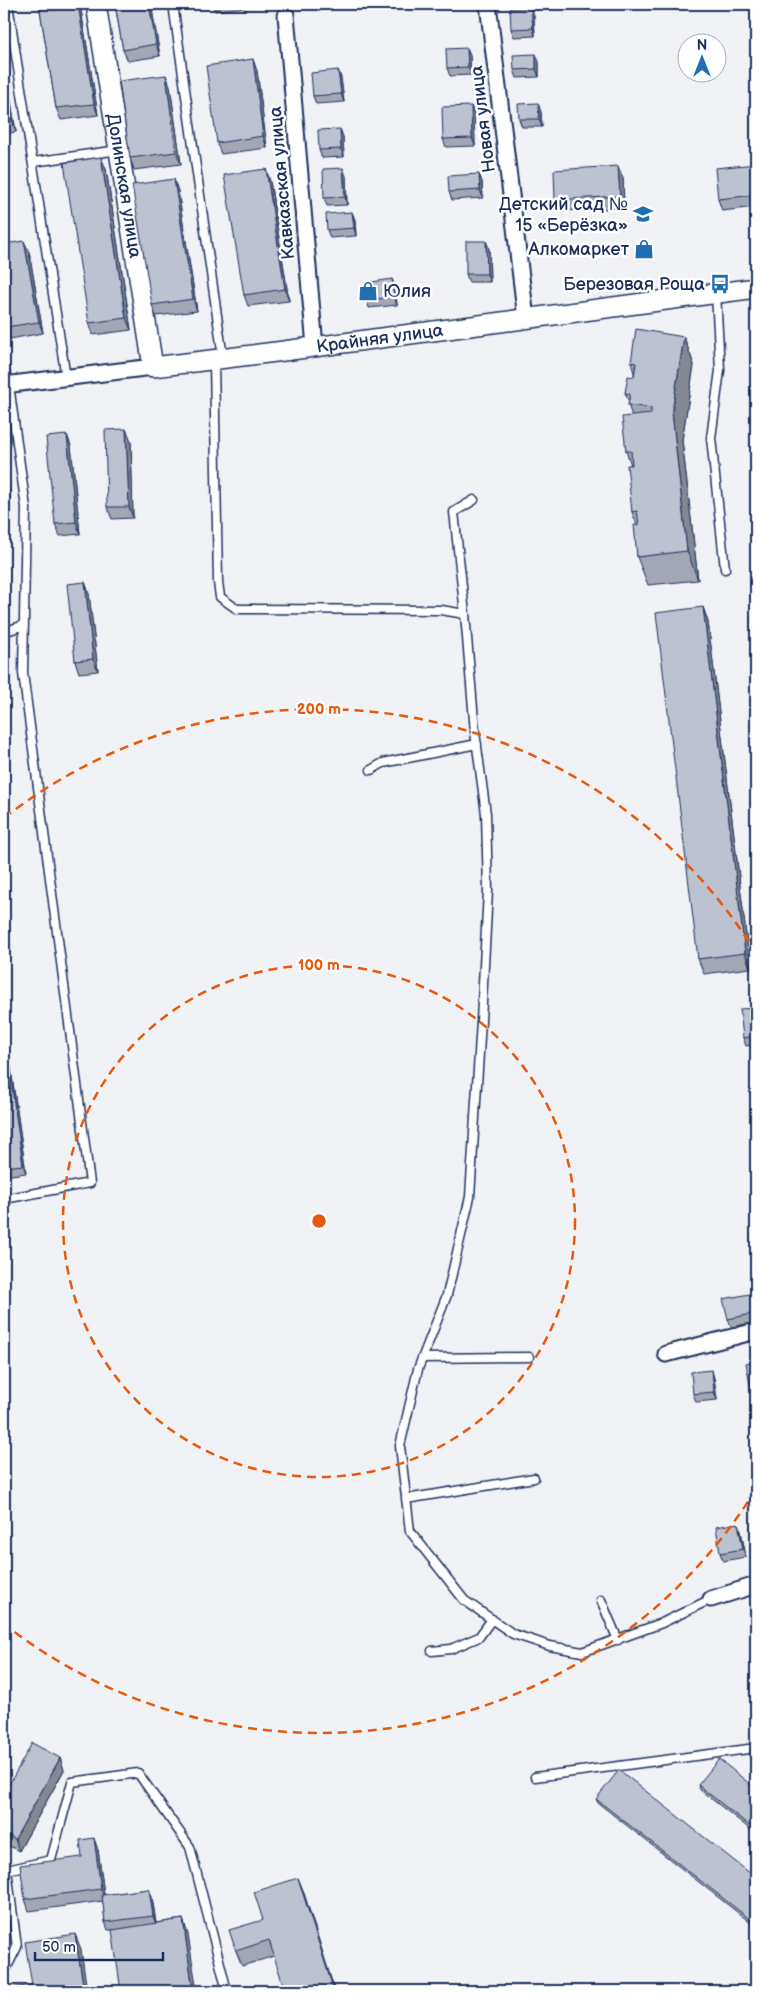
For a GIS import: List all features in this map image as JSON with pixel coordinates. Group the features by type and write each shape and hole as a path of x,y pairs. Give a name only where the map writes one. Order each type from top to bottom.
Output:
{"street":[{"name":"Долинская улица","path":"96,4 153,367"},
{"name":"Новая улица","path":"488,4 526,319"},
{"name":"Кавказская улица","path":"286,15 315,347"},
{"name":"Крайняя улица","path":"6,385 315,347 756,288"},
{"path":"666,1354 756,1331"},
{"path":"711,1600 756,1585"}],"lane":[{"path":"8,4 66,378"},
{"path":"173,4 219,359 218,582 220,597 237,609 441,610 465,614"},
{"path":"33,162 119,150"},
{"path":"716,293 720,370 711,438 725,569"},
{"path":"4,368 26,508 23,673 90,1183 4,1199"},
{"path":"474,500 454,512 477,744 486,814 488,891 470,1197 447,1295 418,1369 400,1446 410,1531 464,1600 513,1634 550,1646 582,1652 618,1640 711,1600"},
{"path":"4,632 24,625"},
{"path":"371,770 384,763 477,744"},
{"path":"422,1358 529,1357"},
{"path":"406,1499 534,1478"},
{"path":"602,1600 618,1640"},
{"path":"432,1651 450,1649 479,1637 492,1619"},
{"path":"535,1776 756,1748"},
{"path":"4,1973 18,1947 7,1870 51,1860 72,1782 138,1773 190,1847 228,1991"}],"building":[{"path":"39,4 78,4 94,104 56,108"},
{"path":"115,4 149,4 156,44 123,50"},
{"path":"531,7 533,28 511,29 510,8"},
{"path":"467,48 468,67 447,68 446,49"},
{"path":"536,54 536,69 514,70 513,55"},
{"path":"253,59 263,136 217,143 206,66"},
{"path":"338,70 341,94 313,96 311,73"},
{"path":"4,73 12,120 4,122"},
{"path":"166,75 176,152 130,158 119,81"},
{"path":"538,103 539,119 519,119 518,104"},
{"path":"471,106 472,138 443,139 442,107"},
{"path":"340,129 341,149 319,150 318,130"},
{"path":"101,157 126,318 89,323 64,163"},
{"path":"756,164 756,195 718,199 715,168"},
{"path":"618,166 620,196 555,200 554,170"},
{"path":"343,168 345,197 324,198 323,169"},
{"path":"266,169 285,289 244,295 224,175"},
{"path":"479,174 480,190 449,192 448,176"},
{"path":"174,179 193,299 152,305 132,185"},
{"path":"352,212 354,228 327,230 326,214"},
{"path":"24,241 39,322 6,327 4,315 4,244"},
{"path":"466,241 486,241 487,274 466,274"},
{"path":"392,279 394,297 367,300 365,283"},
{"path":"636,329 684,337 672,412 687,551 637,557 634,525 639,525 637,511 632,512 627,465 632,465 631,451 626,451 622,417 651,414 651,408 628,405 630,394 625,393 628,376 634,377 636,363 631,362"},
{"path":"756,371 756,406 753,406 751,390 755,389 752,372"},
{"path":"126,429 129,507 107,507 105,430"},
{"path":"67,435 76,522 55,524 46,437"},
{"path":"4,471 6,486 4,487"},
{"path":"85,582 93,659 75,661 67,584"},
{"path":"703,607 745,953 698,959 656,613"},
{"path":"756,1008 756,1036 743,1038 740,1009"},
{"path":"4,1033 23,1165 4,1167"},
{"path":"755,1293 756,1313 728,1319 723,1299"},
{"path":"756,1361 756,1390 751,1391 746,1363"},
{"path":"712,1370 714,1392 693,1394 691,1372"},
{"path":"738,1523 743,1549 720,1553 716,1527"},
{"path":"32,1743 60,1758 15,1839 4,1833 4,1794"},
{"path":"719,1759 756,1789 756,1831 698,1785"},
{"path":"619,1770 756,1878 756,1924 596,1799"},
{"path":"94,1838 101,1889 25,1899 20,1865 82,1857 80,1840"},
{"path":"298,1878 334,1991 285,1991 269,1940 236,1951 229,1930 263,1920 254,1892"},
{"path":"149,1889 153,1916 105,1922 102,1895"},
{"path":"183,1919 193,1991 121,1991 112,1930"},
{"path":"75,1934 84,1991 4,1991 4,1989 32,1985 25,1942"}],"place":[{"name":"Детский сад № 15 «Берёзка»","path":"643,214"},
{"name":"Алкомаркет","path":"644,249"},
{"name":"Березовая Роща","path":"720,284"},
{"name":"Юлия","path":"368,291"}]}
